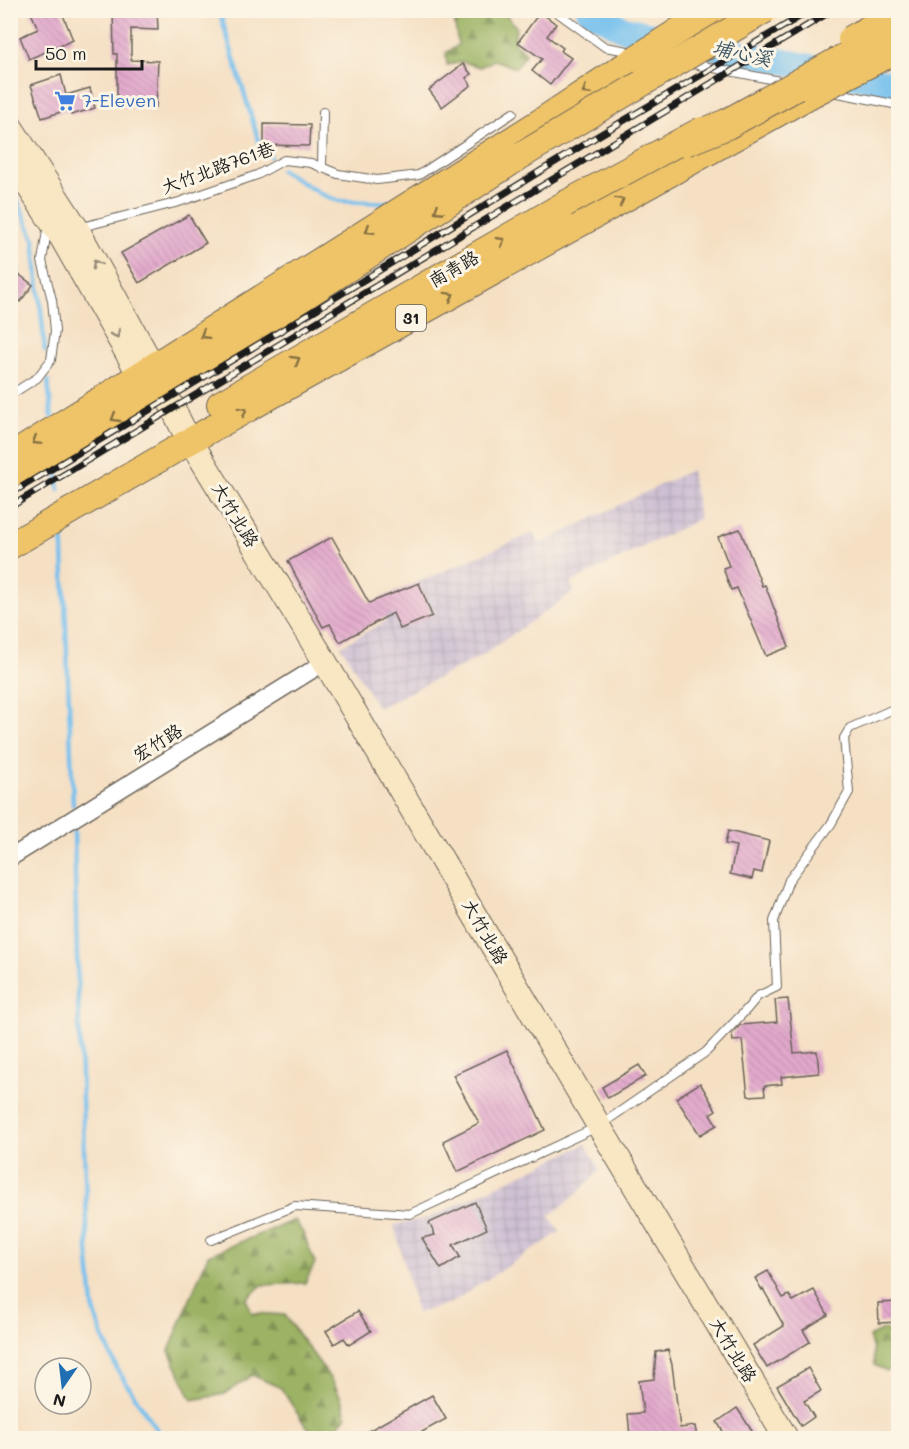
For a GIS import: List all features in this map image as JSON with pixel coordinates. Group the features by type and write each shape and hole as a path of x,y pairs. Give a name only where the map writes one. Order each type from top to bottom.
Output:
{"highway":[{"path":"694,37 735,10"},
{"path":"685,141 727,124 895,44"}],"main road":[{"path":"10,457 152,381 522,155 694,37 708,10"},
{"path":"10,481 152,381 540,122 643,57 765,10"},
{"name":"南青路","path":"10,528 186,434 565,204 685,141 898,10"},
{"name":"31","path":"10,546 186,434 814,93 895,44"}],"street":[{"name":"大竹北路","path":"10,126 63,229 152,381 325,662 786,1438"},
{"name":"大竹北路","path":"10,158 63,229"},
{"name":"宏竹路","path":"10,858 325,662"}],"lane":[{"path":"554,10 605,47 643,57"},
{"path":"664,58 898,105"},
{"path":"322,168 323,112"},
{"name":"大竹北路761巷","path":"63,229 179,202 257,175 284,160 312,163 339,174 377,180 419,175 513,113"},
{"path":"10,395 37,378 51,360 55,331 52,300 42,261 63,229"},
{"path":"211,1240 295,1206 410,1214 599,1126 706,1052 758,996 777,987 774,921 789,880 831,824 849,792 844,738 850,728 898,707"}],"shaded area":[{"path":"691,470 699,519 570,583 575,591 480,657 378,708 341,646 386,621 376,600 533,533 540,544"},
{"path":"586,1144 600,1170 577,1194 549,1216 560,1232 451,1303 417,1313 394,1225 429,1218"}],"green space":[{"path":"502,10 516,27 514,43 526,53 516,68 494,60 480,67 463,62 447,65 446,53 458,45 453,11"},
{"path":"295,1220 315,1263 305,1283 262,1285 246,1299 252,1313 285,1315 320,1363 342,1399 346,1417 322,1438 305,1425 281,1388 252,1375 225,1394 192,1400 169,1351 208,1255"},
{"path":"883,1330 898,1330 898,1363 887,1371 874,1365 873,1349 869,1337"}],"building":[{"path":"30,10 61,10 73,40 29,59 20,37 38,29"},
{"path":"157,10 158,30 131,29 131,60 158,61 156,107 117,107 117,54 114,54 113,11"},
{"path":"540,12 556,24 547,36 563,48 561,51 571,58 550,85 532,71 542,59 518,42"},
{"path":"463,64 471,74 466,78 471,85 442,107 429,90"},
{"name":"7-Eleven","path":"61,75 66,95 90,88 95,108 71,115 70,109 42,118 31,85"},
{"path":"264,124 310,125 309,146 264,145"},
{"path":"189,215 206,243 139,283 121,253"},
{"path":"10,268 33,285 20,302 10,294"},
{"path":"740,529 789,647 766,656 737,588 731,590 723,568 729,566 718,537"},
{"path":"332,537 369,603 419,583 432,616 400,629 393,613 340,642 330,624 323,627 288,561"},
{"path":"728,831 769,841 762,873 754,871 752,879 730,874 736,846 725,844"},
{"path":"788,999 794,1053 817,1051 819,1073 781,1077 782,1084 764,1086 765,1095 748,1096 742,1040 733,1041 732,1034 740,1025 777,1022 775,1000"},
{"path":"507,1050 545,1130 457,1172 443,1141 479,1123 453,1075"},
{"path":"639,1065 646,1076 608,1098 602,1087"},
{"path":"700,1083 716,1110 710,1114 717,1125 700,1135 676,1098"},
{"path":"475,1202 487,1229 453,1245 460,1257 441,1269 422,1238 435,1235 429,1223"},
{"path":"768,1271 783,1298 789,1295 793,1301 814,1290 828,1315 803,1330 810,1342 767,1368 753,1345 784,1326 755,1278"},
{"path":"898,1302 898,1322 879,1323 878,1303"},
{"path":"358,1311 371,1331 349,1345 344,1338 334,1344 326,1331"},
{"path":"668,1350 680,1428 695,1426 697,1438 654,1438 654,1435 630,1437 628,1414 643,1413 639,1381 654,1379 656,1352"},
{"path":"808,1368 821,1391 804,1401 814,1417 801,1426 777,1386"},
{"path":"432,1395 446,1419 411,1438 356,1438"},
{"path":"737,1408 754,1434 746,1438 727,1438 717,1422"}],"waterway":[{"path":"219,10 259,142 270,156"},
{"name":"埔心溪","path":"589,10 623,29 898,85"},
{"path":"281,170 323,195 339,201 394,203"},
{"path":"10,184 34,239 45,351"},
{"path":"48,381 52,420"},
{"path":"56,463 59,490"},
{"path":"62,525 73,805"},
{"path":"74,831 78,1000 88,1249 93,1307 117,1369 162,1438"}],"railway":[{"path":"10,494 591,140 811,10"},
{"path":"10,507 833,10"}],"place":[{"name":"7-Eleven","path":"65,101"}]}
